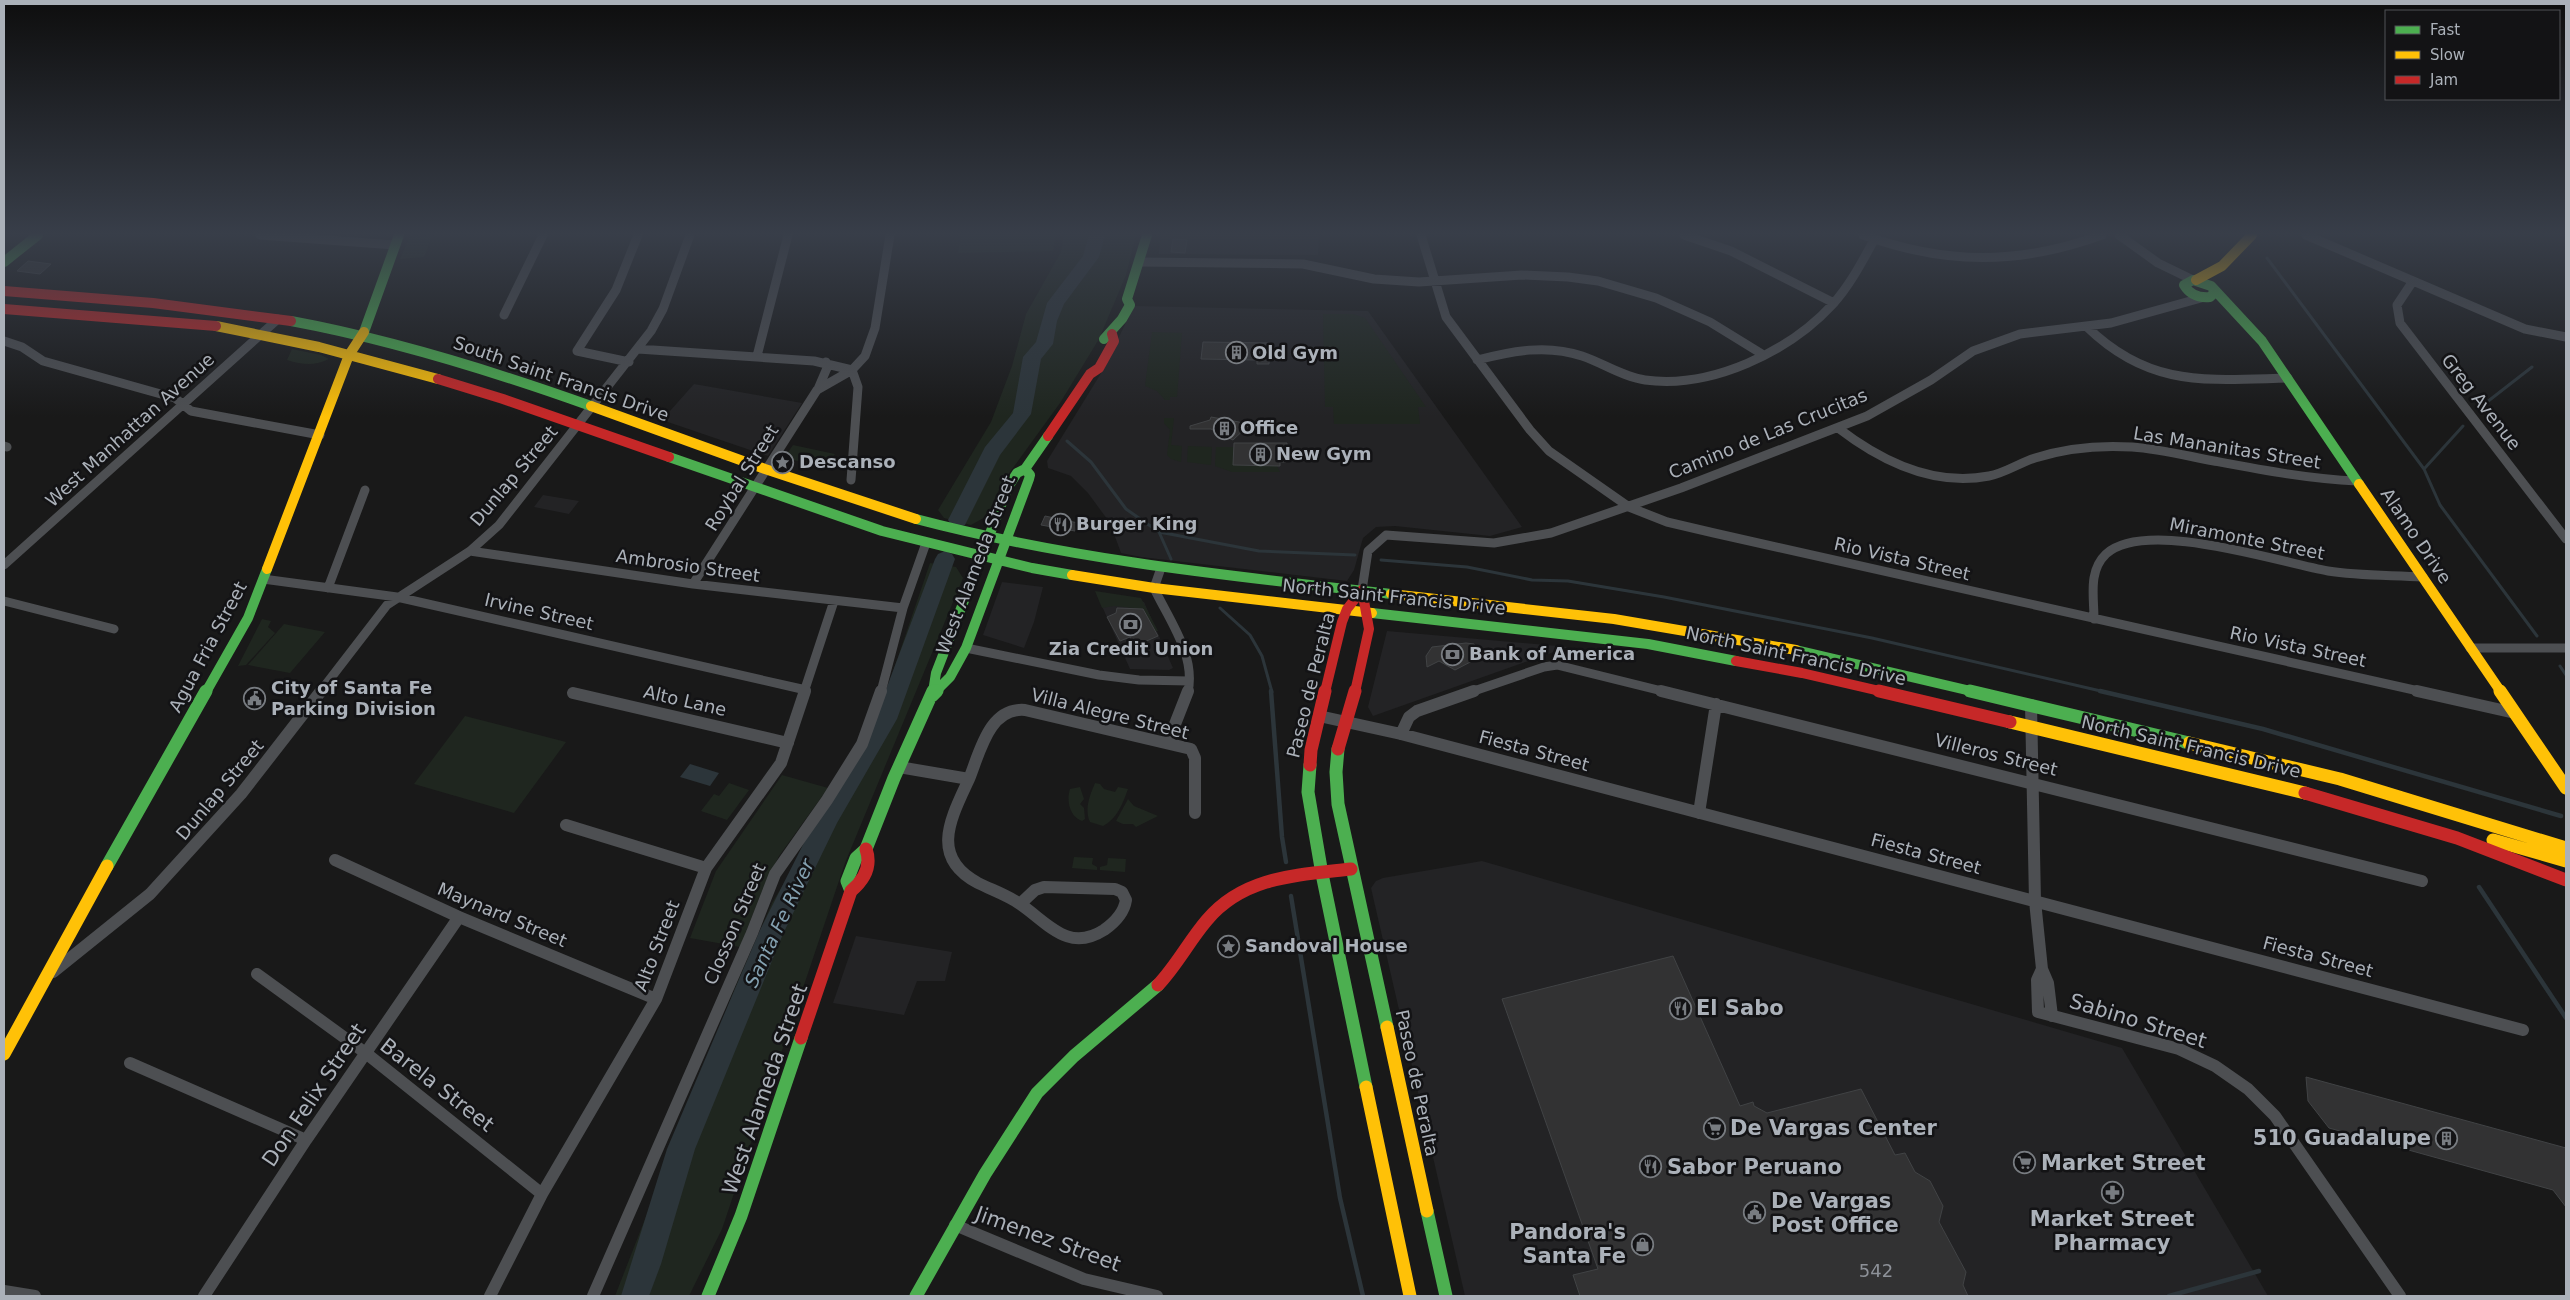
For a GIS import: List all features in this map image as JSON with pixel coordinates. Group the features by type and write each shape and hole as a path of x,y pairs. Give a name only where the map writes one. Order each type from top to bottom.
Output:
{"main road":[{"name":"South Saint Francis Drive","path":"68,296 142,301 278,319 362,334 458,362 592,407 767,470 900,514 1006,541"},
{"name":"Agua Fria Street","path":"4,1054 111,858 241,631 350,355 362,334 376,296"},
{"name":"West Alameda Street","path":"708,1296 742,1216 851,891 862,882 870,861 866,849 899,767 932,696 936,673 1008,487 1016,473 1025,469 1090,374 1097,370 1103,361 1114,340 1112,334 1118,322 1125,316 1130,305 1129,296"},
{"name":"Alamo Drive","path":"2201,296 2232,310"},
{"path":"2203,298 2211,296"},
{"name":"Alamo Drive","path":"2219,296 2257,334 2566,788"},
{"path":"4,309 170,321 260,336 350,355 495,397 841,518 926,544 998,560"},
{"name":"West Alameda Street","path":"932,696 950,677 966,648 1029,479 1030,475 1025,469"},
{"name":"North Saint Francis Drive","path":"1006,541 1161,568 1363,585 1614,619 1721,635 1814,653 2340,779 2566,848"},
{"name":"North Saint Francis Drive","path":"998,560 1070,575 1154,588 1616,640 1692,651 1810,674 2335,800 2397,818 2566,880"},
{"name":"Paseo de Peralta","path":"1363,585 1347,609 1310,756 1308,792 1322,874 1410,1296"},
{"name":"Paseo de Peralta","path":"1363,585 1369,625 1366,650 1338,751 1337,788 1351,870 1446,1296"},
{"path":"2397,818 2444,824 2566,861"},
{"path":"916,1296 955,1225 1027,1107 1045,1084 1098,1034 1152,990 1178,963 1213,913 1227,900 1250,885 1265,881 1351,870"}],"street":[{"path":"504,315 513,296"},
{"path":"612,296 577,351 629,362"},
{"name":"Dunlap Street","path":"46,978 150,894 241,794 374,618 397,596 470,551 499,525 576,426 629,362 663,309 668,296"},
{"path":"757,356 772,296"},
{"path":"852,370 866,356 875,328 880,296"},
{"name":"Rio Vista Street","path":"1438,296 1443,311 1477,360 1530,430 1549,451 1629,506 1667,522 2515,712"},
{"path":"1649,296 1687,309 1727,330 1762,354"},
{"path":"1819,296 1834,303"},
{"path":"1477,360 1522,350 1552,350 1581,356 1626,375 1669,382 1698,378 1762,354 1803,329 1834,303 1839,296"},
{"name":"Camino de Las Crucitas","path":"2169,306 2169,303 2178,296"},
{"name":"Greg Avenue","path":"2401,296 2396,301 2395,311 2400,322 2566,539"},
{"path":"2447,296 2525,329 2566,337"},
{"name":"Camino de Las Crucitas","path":"1629,506 1867,416 1931,380 1973,352 2020,334 2087,327 2122,321 2169,306 2203,298"},
{"name":"West Manhattan Avenue","path":"4,565 278,319"},
{"path":"2087,327 2117,355 2154,371 2203,379 2288,378"},
{"path":"4,342 22,347 43,361 175,398 181,405 191,411 320,435"},
{"path":"638,349 826,362 852,370"},
{"name":"Roybal Street","path":"693,584 817,390 828,368 826,362"},
{"path":"852,370 858,387 852,480"},
{"name":"Roybal Street","path":"817,390 852,370"},
{"name":"Las Mananitas Street","path":"1838,428 1874,455 1905,468 1938,476 1969,478 1988,476 2059,451 2119,447 2162,450 2302,478 2357,480"},
{"path":"328,588 365,490"},
{"path":"1363,585 1368,552 1386,535 1482,543 1512,541 1551,533 1629,506"},
{"name":"Miramonte Street","path":"2094,619 2094,582 2097,568 2105,556 2116,548 2140,540 2183,541 2330,571 2423,577"},
{"name":"Closson Street","path":"593,1296 752,933 775,874 827,800 862,744 885,681 903,608 926,544"},
{"name":"Ambrosio Street","path":"470,551 693,584 903,608"},
{"path":"1161,568 1154,588 1186,656 1189,681 1185,700 1168,742"},
{"name":"Irvine Street","path":"263,579 397,596 806,690"},
{"path":"4,601 114,629"},
{"name":"Alto Street","path":"490,1296 542,1194 656,1000 706,868 781,763 834,601"},
{"path":"966,648 1099,675 1139,680 1189,681"},
{"path":"2470,648 2566,648"},
{"name":"Villeros Street","path":"1401,734 1409,717 1417,711 1544,667 1562,666 2422,880"},
{"name":"Alto Lane","path":"573,693 788,743"},
{"path":"1699,813 1716,704"},
{"name":"Sabino Street","path":"2031,705 2035,901 2042,969 2048,983 2052,1016"},
{"name":"Villa Alegre Street","path":"1020,904 1035,890 1049,886 1115,889 1122,892 1126,900 1122,912 1106,929 1093,936 1080,939 1059,935 1020,904 967,876 956,865 950,852 950,828 969,779 995,723 1002,714 1012,709 1025,710 1186,746 1194,752 1195,813"},
{"name":"Fiesta Street","path":"1319,716 1401,734 2523,1030"},
{"path":"899,767 969,779"},
{"path":"566,826 706,868"},
{"name":"Maynard Street","path":"335,860 459,917 656,1000"},
{"name":"Don Felix Street","path":"204,1296 306,1140 367,1054 459,917"},
{"name":"Sabino Street","path":"2042,969 2037,980 2038,1012 2179,1049 2215,1066 2248,1089 2275,1116 2400,1296"},
{"name":"Barela Street","path":"257,974 367,1054 542,1194"},
{"path":"130,1063 306,1140"},
{"name":"Jimenez Street","path":"955,1225 1084,1278 1157,1296"},
{"path":"4,1291 35,1296"}],"shaded area":[{"path":"1036,296 1117,296 1099,339 1060,403 1002,483 987,516 971,525 944,518 938,510 991,422 1012,366 1026,314"},
{"path":"1134,306 1368,311 1522,527 1490,536 1395,526 1376,527 1363,538 1354,570 1347,581 1141,557 1121,553 1110,523 1088,493 1071,476 1048,468 1047,461 1103,370"},
{"path":"1323,314 1353,314 1365,318 1426,407 1418,407 1420,424 1334,424 1333,407 1325,407"},
{"path":"1152,332 1182,333 1177,397 1170,397 1170,400 1165,400 1157,391 1145,386"},
{"path":"292,349 321,355 329,359 309,364 287,360"},
{"path":"694,384 802,403 768,456 662,420"},
{"path":"1164,418 1174,418 1171,445 1182,446 1181,462 1171,459 1167,455 1170,430 1164,423"},
{"path":"793,445 835,454 826,467 784,458"},
{"path":"1188,446 1212,447 1211,465 1187,462"},
{"path":"1216,447 1234,447 1233,465 1277,466 1280,472 1232,472 1215,466"},
{"path":"543,495 579,501 569,514 534,507"},
{"path":"930,563 956,567 963,578 845,863 722,1229 689,1296 615,1296 735,988 772,903 869,742"},
{"path":"1002,582 1043,587 1034,622 1024,648 983,635"},
{"path":"1095,591 1141,598 1158,631 1155,631 1143,609 1114,606 1102,608"},
{"path":"1097,595 1144,602 1173,668 1169,670 1130,669"},
{"path":"262,619 271,621 268,627 275,633 246,665 238,666"},
{"path":"284,624 325,632 290,673 248,665"},
{"path":"1387,631 1568,647 1373,716 1368,707"},
{"path":"465,716 566,742 514,813 414,784"},
{"path":"690,764 719,773 710,786 680,777"},
{"path":"782,775 828,788 779,856 764,886 740,947 690,938 716,871"},
{"path":"729,783 749,790 727,820 701,811 714,794 719,796"},
{"path":"1095,783 1100,784 1104,789 1115,792 1118,787 1128,789 1116,815 1103,826 1090,822 1088,817 1088,802"},
{"path":"1080,787 1084,799 1080,804 1084,808 1085,819 1082,821 1074,816 1068,798 1070,789"},
{"path":"1128,799 1134,806 1158,816 1136,827 1133,824 1123,824 1116,821"},
{"path":"1074,857 1093,858 1092,864 1097,867 1097,870 1072,868"},
{"path":"1108,858 1126,859 1125,872 1100,870 1100,867 1107,865"},
{"path":"1482,861 2122,1048 2268,1296 1465,1296 1371,888 1376,881 1383,878"},
{"path":"856,936 952,952 945,981 917,981 904,1015 833,1003"}],"building":[{"name":"Old Gym","path":"1203,342 1270,343 1269,364 1257,364 1257,360 1201,359"},
{"name":"Office","path":"1211,417 1239,422 1248,426 1233,440 1211,429 1190,429 1190,426 1210,420"},
{"name":"New Gym","path":"1234,443 1287,443 1286,462 1280,462 1280,466 1233,465"},
{"name":"Burger King","path":"1045,516 1078,523 1075,531 1041,525"},
{"name":"Zia Credit Union","path":"1117,608 1143,609 1158,636 1135,646 1130,637 1120,641 1107,617 1116,613"},
{"name":"Bank of America","path":"1466,643 1474,644 1480,657 1455,670 1439,661 1427,667 1426,656 1432,647"},
{"name":"De Vargas Center","path":"1673,956 1740,1106 1753,1102 1754,1106 1767,1113 1861,1089 1895,1155 1905,1153 1915,1172 1930,1181 1943,1206 1939,1222 1966,1272 1963,1285 1968,1296 1580,1296 1573,1275 1598,1269 1502,999"},
{"name":"510 Guadalupe","path":"2306,1077 2566,1148 2566,1207 2553,1190 2329,1128 2308,1101"}],"waterway":[{"name":"Santa Fe River","path":"1050,318 1056,303 1062,296"},
{"path":"2295,296 2424,469"},
{"name":"Santa Fe River","path":"958,520 992,452 1022,414 1032,357 1044,344 1049,322"},
{"path":"2478,409 2532,367"},
{"path":"2424,469 2463,426"},
{"path":"1067,441 1091,462 1126,509 1159,532"},
{"path":"2424,469 2440,505 2537,636"},
{"path":"1159,532 1259,551 1355,555"},
{"path":"1159,532 1171,559"},
{"name":"Santa Fe River","path":"635,1296 647,1264 681,1149 772,930 829,816 886,719 945,559"},
{"path":"1381,560 1467,567 1532,580 1568,581 1664,597 1872,638 2105,692"},
{"path":"1220,608 1250,635 1262,656 1272,692"},
{"path":"2560,666 2566,675"},
{"path":"1271,691 1282,837 1286,862"},
{"path":"2100,691 2263,729 2561,816"},
{"path":"2479,887 2566,1018"},
{"path":"1291,896 1340,1198 1363,1296"},
{"path":"2169,1296 2259,1271"}],"traffic: fast":[{"path":"364,332 377,296"},
{"path":"1104,339 1122,319 1130,305 1127,299 1128,296"},
{"path":"2195,296 2211,296"},
{"path":"2220,296 2262,341 2359,484"},
{"path":"291,321 406,346 518,380 591,406"},
{"path":"851,891 847,881 856,858 866,849 894,778 932,696 936,673 1008,487 1017,473 1025,469 1048,436"},
{"path":"669,457 882,531 1032,568 1072,575"},
{"path":"932,696 950,677 966,648 1029,479 1030,475 1025,469"},
{"path":"916,519 974,534 1092,558 1152,567 1391,594"},
{"path":"107,866 248,618 267,569"},
{"path":"1372,613 1648,644 1736,661"},
{"path":"1796,650 2189,743"},
{"path":"1338,749 1336,772 1338,804 1387,1027"},
{"path":"1310,765 1308,792 1322,874 1366,1087"},
{"path":"916,1296 985,1174 1037,1093 1074,1056 1158,985"},
{"path":"708,1296 741,1216 801,1038"},
{"path":"1427,1211 1446,1296"}],"traffic: slow":[{"path":"216,326 319,347 438,379"},
{"path":"267,569 349,355 364,332"},
{"path":"591,406 765,469 916,519"},
{"path":"2359,484 2566,788"},
{"path":"1072,575 1154,588 1372,613"},
{"path":"1391,594 1614,619 1796,650"},
{"path":"2010,722 2305,793"},
{"path":"2189,743 2340,779 2566,848"},
{"path":"2493,840 2566,861"},
{"path":"4,1054 107,866"},
{"path":"1387,1027 1427,1211"},
{"path":"1366,1087 1410,1296"}],"traffic: jam":[{"path":"62,296 153,303 291,321"},
{"path":"4,309 216,326"},
{"path":"1048,436 1090,374 1099,368 1114,341 1112,334"},
{"path":"438,379 503,399 669,457"},
{"path":"1310,765 1311,750 1342,622 1347,609 1362,590"},
{"path":"1338,749 1360,674 1369,629 1362,590"},
{"path":"1736,661 1802,673 2010,722"},
{"path":"2305,793 2457,838 2566,880"},
{"path":"801,1038 851,891 860,883 868,867 866,849"},
{"path":"1158,985 1206,921 1221,905 1237,893 1254,885 1272,880 1351,869"}],"place":[{"name":"Old Gym","path":"1236,353"},
{"name":"Office","path":"1224,428"},
{"name":"New Gym","path":"1260,454"},
{"name":"Descanso","path":"783,462"},
{"name":"Burger King","path":"1060,524"},
{"name":"Zia Credit Union","path":"1131,624"},
{"name":"Bank of America","path":"1453,654"},
{"name":"City of Santa Fe Parking Division","path":"255,698"},
{"name":"Sandoval House","path":"1229,946"},
{"name":"El Sabo","path":"1680,1008"},
{"name":"De Vargas Center","path":"1714,1128"},
{"name":"510 Guadalupe","path":"2447,1138"},
{"name":"Market Street","path":"2025,1163"},
{"name":"Sabor Peruano","path":"1651,1167"},
{"name":"Market Street Pharmacy","path":"2112,1192"},
{"name":"De Vargas Post Office","path":"1755,1213"},
{"name":"Pandora's Santa Fe","path":"1642,1244"}]}
